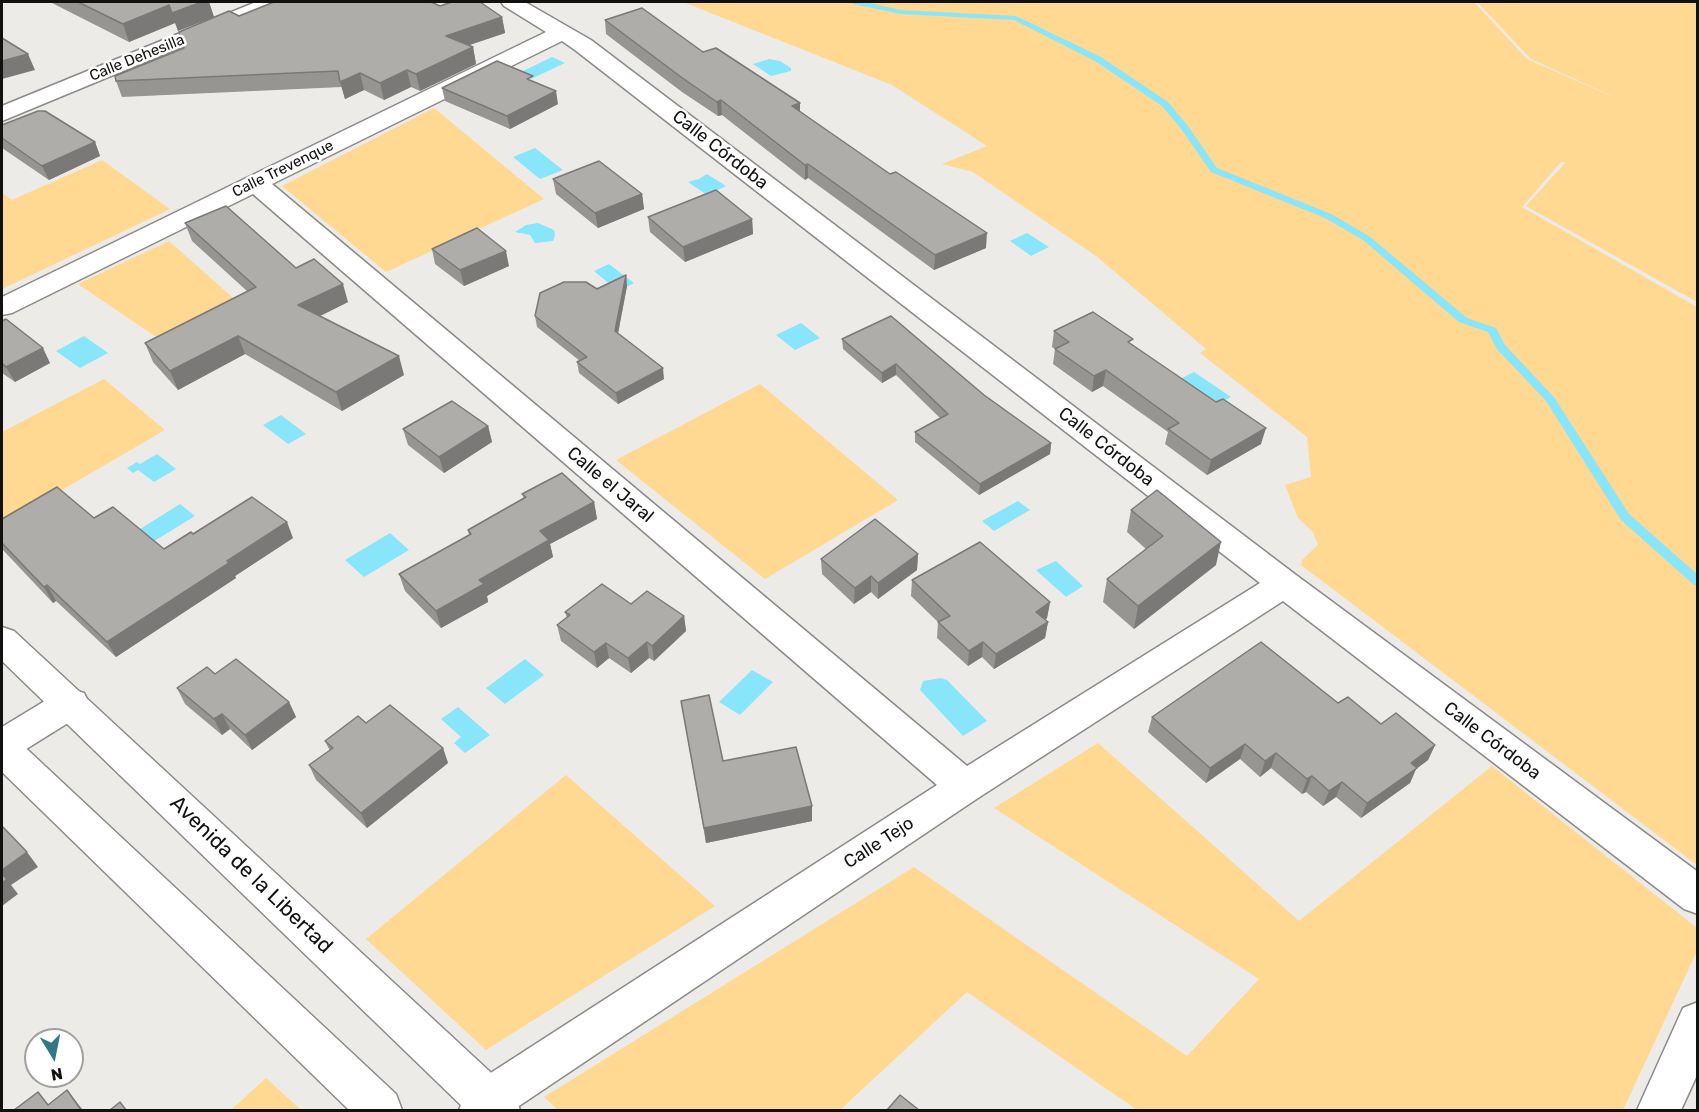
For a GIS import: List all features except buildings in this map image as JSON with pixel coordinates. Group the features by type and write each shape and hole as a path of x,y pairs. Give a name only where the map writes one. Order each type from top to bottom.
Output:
{"street":[{"name":"Calle Dehesilla","path":"2,114 273,2"},
{"name":"Calle Córdoba","path":"511,2 564,32 1284,584 1698,896"},
{"name":"Calle Trevenque","path":"2,307 564,32"},
{"name":"Calle el Jaral","path":"255,183 966,787"},
{"name":"Calle Tejo","path":"489,1107 966,787 1284,584"},
{"name":"Avenida de la Libertad","path":"2,640 71,703 489,1107"},
{"path":"71,703 2,747 380,1110"},
{"path":"1659,1110 1698,1022"}],"shaded area":[{"path":"683,2 1474,2 1527,59 1627,103 1531,59 1477,2 1697,2 1697,302 1526,206 1566,162 1561,162 1522,207 1697,307 1697,865 1301,565 1302,560 1318,545 1313,532 1298,518 1285,485 1311,477 1307,437 1200,353 1206,349 1096,256 973,172 942,164 987,146 892,85"},
{"path":"434,108 544,199 386,272 282,186"},
{"path":"102,160 170,209 2,289 2,193 12,200"},
{"path":"169,241 240,304 162,341 78,284"},
{"path":"104,379 165,430 2,525 2,432"},
{"path":"760,384 898,500 765,579 616,460"},
{"path":"1098,743 1299,921 1492,766 1697,928 1697,951 1623,1110 1137,1110 967,992 840,1110 558,1110 544,1097 914,867 1187,1056 1259,979 994,808"},
{"path":"566,775 715,906 486,1050 366,939"},
{"path":"266,1078 301,1110 231,1110"}],"water":[{"path":"552,57 565,63 531,79 519,73"},
{"path":"769,59 780,61 791,68 791,71 771,76 753,64"},
{"path":"535,148 563,170 540,179 513,157"},
{"path":"707,174 726,186 707,195 688,182"},
{"path":"538,223 554,230 553,241 535,243 530,235 515,232 526,225"},
{"path":"1027,233 1049,247 1031,256 1010,241"},
{"path":"609,264 634,283 618,291 594,271"},
{"path":"801,323 820,338 795,350 776,335"},
{"path":"84,336 108,353 80,368 56,351"},
{"path":"1194,372 1231,397 1215,406 1178,380"},
{"path":"281,415 306,434 288,444 263,425"},
{"path":"157,454 176,469 154,482 138,470 133,473 127,468 137,462 140,464"},
{"path":"1018,501 1030,510 994,531 982,521"},
{"path":"180,504 195,516 151,543 137,531"},
{"path":"390,533 409,550 364,577 345,560"},
{"path":"1056,561 1083,586 1066,597 1036,570"},
{"path":"525,659 544,675 505,704 486,688"},
{"path":"752,670 773,682 740,715 719,702"},
{"path":"941,678 947,680 987,721 963,736 920,690 923,681"},
{"path":"458,707 490,735 465,753 454,743 461,737 441,719"}],"waterway":[{"path":"856,2 901,12 1016,18 1098,59 1165,104 1214,170 1328,216 1366,238 1463,320 1492,330 1501,347 1550,399 1625,517 1698,582"}]}
